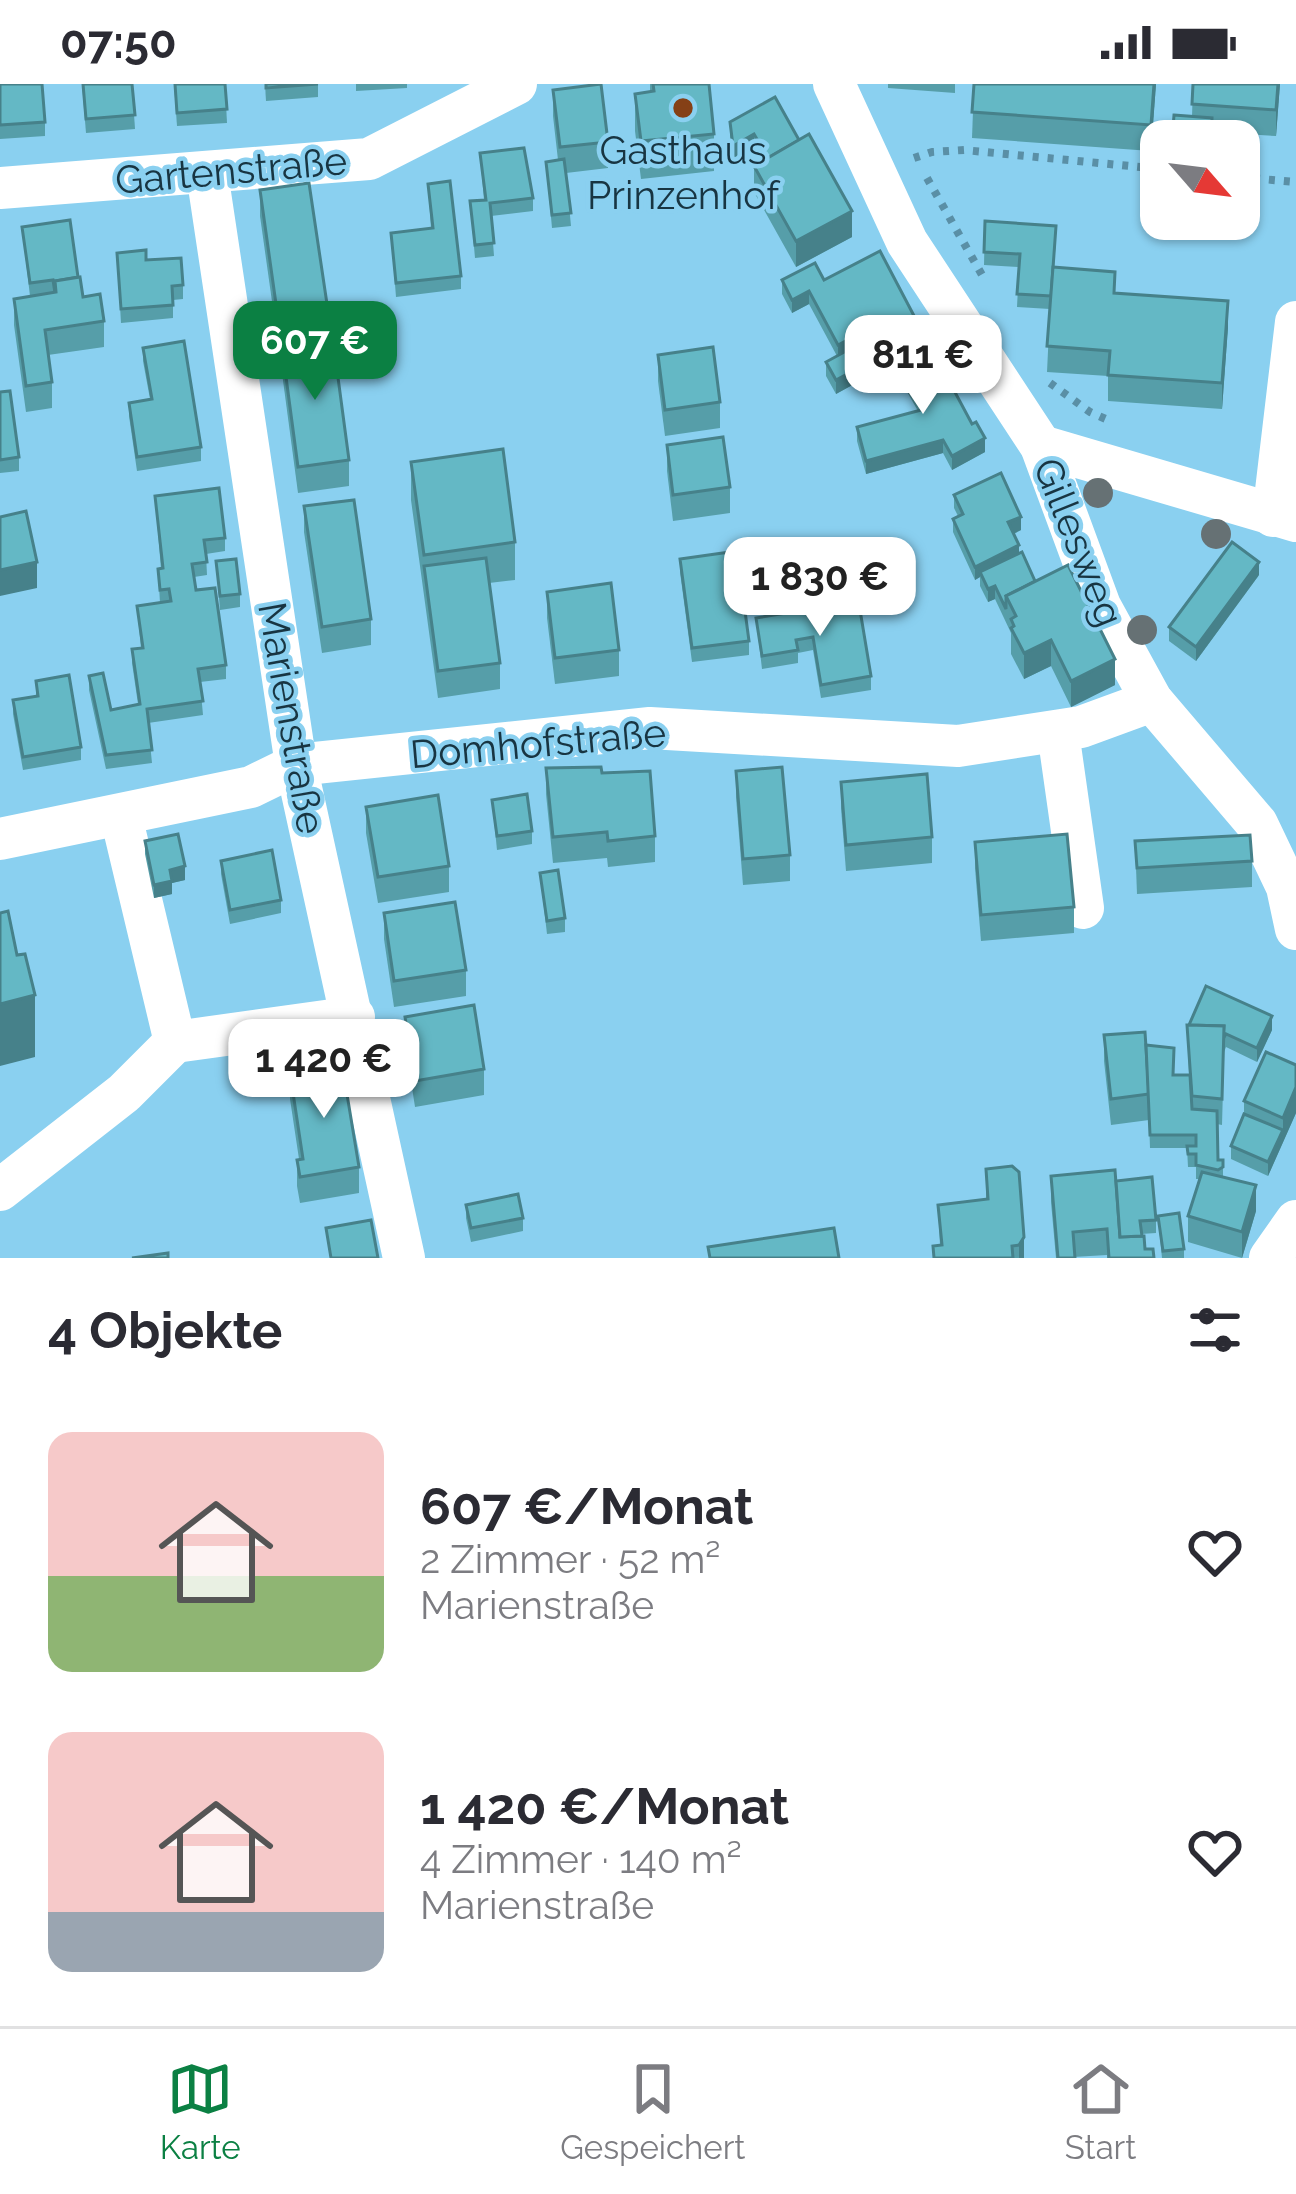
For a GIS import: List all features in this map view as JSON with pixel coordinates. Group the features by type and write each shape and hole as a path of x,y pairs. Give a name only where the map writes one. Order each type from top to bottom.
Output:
{"street":[{"name":"Gartenstraße","path":"0,188 369,159 516,84"},
{"name":"Gillesweg","path":"834,84 907,242 1042,446 1100,606 1152,701 1257,824 1287,887 1296,929"},
{"name":"Marienstraße","path":"206,173 296,765 404,1258"},
{"path":"1042,446 1285,519 1296,322"},
{"name":"Domhofstraße","path":"0,839 250,787 296,765 650,728 958,746 1058,732 1152,701"},
{"path":"1058,732 1083,908"},
{"path":"121,816 175,1042"},
{"path":"0,1190 124,1093 175,1042 354,1017"},
{"path":"1270,1258 1296,1221"}],"path":[{"path":"904,140 992,292"},
{"path":"914,158 964,151 1140,167"},
{"path":"1260,179 1296,182"},
{"path":"1037,373 1090,412 1112,422"}],"building":[{"path":"0,84 42,84 45,122 0,125"},
{"path":"83,84 132,84 135,115 86,119"},
{"path":"175,84 225,84 227,109 177,113"},
{"path":"266,84 318,84 266,88"},
{"path":"601,84 608,142 560,147 553,90"},
{"path":"653,84 709,84 714,134 641,141 635,94 654,91"},
{"path":"974,84 1154,84 1151,120 1140,120 1140,124 972,112"},
{"path":"1193,84 1278,84 1276,110 1192,104"},
{"path":"775,97 799,140 768,158 754,134 733,146 730,122"},
{"path":"1174,115 1212,118 1212,120 1174,120"},
{"path":"809,134 852,211 796,241 754,166"},
{"path":"524,148 533,198 490,203 494,243 475,245 470,201 486,200 480,153"},
{"path":"564,159 571,213 552,215 546,162"},
{"path":"450,181 461,276 396,283 391,233 433,228 428,184"},
{"path":"309,183 327,304 277,311 260,190"},
{"path":"70,220 78,277 55,281 55,293 53,280 30,283 22,227"},
{"path":"985,221 1056,226 1051,296 1017,294 1020,254 984,252"},
{"path":"146,250 146,260 181,258 183,285 172,286 173,305 121,309 117,253"},
{"path":"880,251 923,333 836,380 826,362 859,344 855,336 838,345 809,291 792,300 782,280 815,263 824,280"},
{"path":"1053,267 1115,272 1114,293 1228,301 1222,383 1108,375 1110,351 1047,346"},
{"path":"80,277 83,297 100,294 104,321 45,330 52,382 26,386 14,299 56,292 55,281"},
{"path":"333,340 349,460 298,467 282,347"},
{"path":"184,341 201,447 137,457 129,403 152,399 143,348"},
{"path":"713,347 720,402 665,410 658,355"},
{"path":"934,353 972,424 976,422 985,438 952,456 943,440 866,461 857,427 921,410 902,370"},
{"path":"10,391 19,457 0,460 0,392"},
{"path":"723,437 730,487 673,495 667,445"},
{"path":"503,449 515,542 424,555 411,462"},
{"path":"1001,473 1021,517 1008,522 1019,545 975,567 953,519 963,514 954,495"},
{"path":"219,488 225,538 204,540 207,562 192,564 196,590 215,588 226,665 198,669 203,701 147,709 152,750 106,755 89,676 103,673 111,710 140,704 132,649 143,648 137,606 171,601 169,589 160,590 158,569 163,568 155,496"},
{"path":"354,500 371,619 322,627 304,506"},
{"path":"26,511 37,562 0,570 0,517"},
{"path":"1232,542 1259,562 1196,647 1169,627"},
{"path":"737,551 749,641 692,648 680,559"},
{"path":"1022,552 1035,581 1006,596 1006,609 995,586 988,589 980,572"},
{"path":"486,558 500,663 438,671 424,566"},
{"path":"236,559 240,594 220,596 216,561"},
{"path":"1068,565 1115,659 1071,681 1051,640 1024,653 1011,628 1016,616 1006,596"},
{"path":"611,583 619,650 555,658 547,592"},
{"path":"807,600 809,613 859,604 871,676 821,685 813,637 796,640 798,650 762,656 756,618 792,612 790,604"},
{"path":"69,675 81,747 23,757 13,700 38,696 36,681"},
{"path":"601,767 602,773 650,771 655,836 608,841 607,832 553,837 546,768"},
{"path":"782,767 790,855 743,859 736,771"},
{"path":"927,774 932,837 846,845 841,782"},
{"path":"527,794 532,831 497,836 492,800"},
{"path":"438,795 449,866 378,877 366,807"},
{"path":"178,834 185,866 170,870 172,881 154,885 145,841"},
{"path":"1067,834 1074,907 981,915 975,842"},
{"path":"1250,835 1252,861 1137,868 1135,841"},
{"path":"272,850 281,900 230,910 221,861"},
{"path":"558,870 565,918 547,921 540,873"},
{"path":"455,902 466,970 394,981 384,913"},
{"path":"8,911 17,955 25,954 35,995 0,1004 0,913"},
{"path":"1206,986 1272,1016 1257,1048 1226,1034 1223,1039 1224,1026 1189,1025"},
{"path":"474,1005 484,1069 415,1081 405,1017"},
{"path":"1187,1025 1224,1026 1222,1099 1192,1096"},
{"path":"1145,1032 1149,1094 1111,1099 1104,1035"},
{"path":"1146,1045 1174,1048 1173,1075 1190,1075 1192,1109 1217,1111 1218,1160 1223,1160 1223,1167 1196,1165 1196,1154 1188,1154 1187,1146 1196,1146 1196,1135 1150,1135"},
{"path":"1266,1052 1296,1065 1296,1087 1283,1118 1244,1101"},
{"path":"342,1064 359,1167 300,1177 297,1160 303,1159 290,1073"},
{"path":"1244,1114 1283,1130 1268,1162 1231,1146"},
{"path":"1012,1166 1019,1172 1024,1237 1012,1246 1013,1258 934,1258 933,1246 942,1245 938,1205 988,1199 986,1169"},
{"path":"1115,1170 1120,1237 1144,1236 1145,1249 1153,1249 1154,1258 1109,1258 1107,1229 1073,1232 1075,1258 1058,1258 1051,1176"},
{"path":"1202,1172 1256,1185 1242,1232 1188,1216"},
{"path":"1152,1177 1156,1220 1140,1221 1142,1236 1120,1237 1116,1181"},
{"path":"518,1194 523,1218 471,1228 466,1205"},
{"path":"1179,1213 1184,1249 1163,1251 1158,1216"},
{"path":"371,1220 378,1258 331,1258 326,1228"},
{"path":"834,1228 839,1258 710,1258 708,1247"}],"place":[{"name":"Gasthaus Prinzenhof","path":"683,108"}]}
